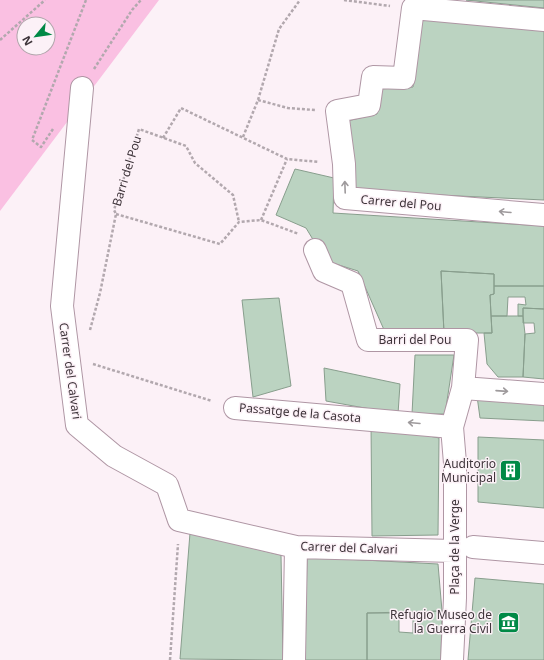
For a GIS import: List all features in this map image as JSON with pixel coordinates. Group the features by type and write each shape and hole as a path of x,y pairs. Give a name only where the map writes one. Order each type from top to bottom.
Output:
{"street":[{"path":"337,111 369,105 373,77 404,78 413,8 544,20"},
{"name":"Carrer del Calvari","path":"82,88 62,306 77,425 114,456 167,485 180,520 296,547 463,549 544,553"},
{"name":"Carrer del Pou","path":"337,111 344,164 345,198 544,215"},
{"name":"Barri del Pou","path":"315,250 324,271 352,283 368,340 468,340"},
{"name":"Plaça de la Verge","path":"452,660 455,598 463,549 452,427 463,388 468,340"},
{"path":"463,388 544,394"},
{"name":"Passatge de la Casota","path":"235,408 452,427"},
{"path":"294,660 296,547"}],"path":[{"path":"0,40 45,0"},
{"path":"82,88 132,10 141,0"},
{"path":"243,137 258,100 279,29 300,0"},
{"path":"344,0 413,8"},
{"path":"258,100 288,108 337,111"},
{"path":"163,138 181,108 287,159 344,164"},
{"name":"Barri del Pou","path":"90,331 100,293 116,214 114,210 140,129 186,146 195,163 233,195 239,222 220,244 116,214"},
{"path":"261,220 287,159"},
{"path":"239,222 261,220 300,235 315,250"},
{"name":"Passatge de la Casota","path":"89,363 235,408"},
{"path":"170,660 180,520"}],"shaded area":[{"path":"0,0 159,0 0,211"}],"building":[{"path":"466,0 544,0 544,8"},
{"path":"420,16 544,27 544,200 353,191 347,121 377,114 379,89 413,87"},
{"path":"295,169 334,178 333,213 544,226 544,286 494,286 494,274 441,271 444,333 385,332 358,271 326,261 306,228 276,215"},
{"path":"441,271 494,274 494,294 490,295 492,333 444,333"},
{"path":"494,286 544,286 544,309 523,308 523,316 518,316 518,304 526,305 525,297 508,297 507,316 491,316 490,295 494,294"},
{"path":"279,298 291,386 253,397 242,300"},
{"path":"523,308 544,309 544,379 523,377 525,334 535,333 534,323 523,323"},
{"path":"491,316 523,316 525,334 523,377 498,377 487,364 484,333 492,333"},
{"path":"415,355 454,355 445,414 412,414"},
{"path":"324,368 400,384 398,414 326,401"},
{"path":"477,396 544,402 544,421 480,418"},
{"path":"371,424 439,438 438,535 372,536"},
{"name":"Auditorio Municipal","path":"478,437 544,440 544,508 478,502"},
{"path":"190,533 281,555 283,660 180,659"},
{"path":"307,557 438,564 442,611 367,613 367,660 305,660"},
{"name":"Refugio Museo de la Guerra Civil","path":"475,578 544,584 544,660 468,660"},
{"path":"442,611 441,660 367,660 367,613 399,613 399,632 413,633 413,612"}],"place":[{"name":"Auditorio Municipal","path":"511,471"},
{"name":"Refugio Museo de la Guerra Civil","path":"508,622"}]}
